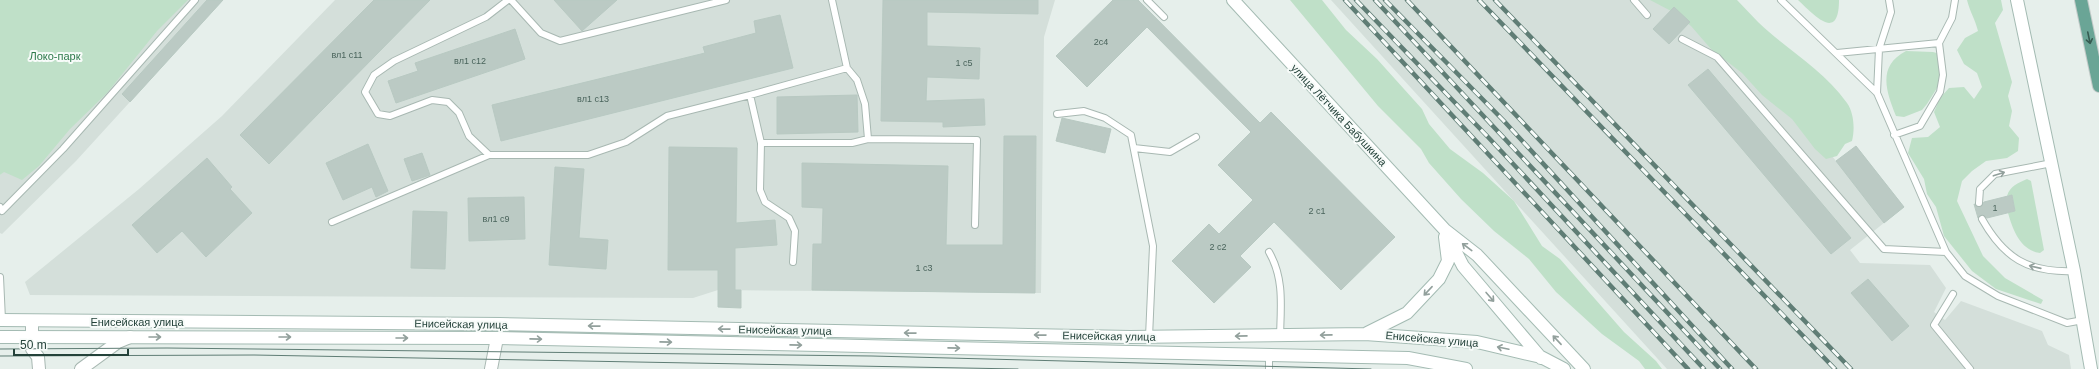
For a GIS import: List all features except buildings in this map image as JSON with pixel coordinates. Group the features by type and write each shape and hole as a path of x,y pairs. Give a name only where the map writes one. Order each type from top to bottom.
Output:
{"main road":[{"name":"улица Лётчика Бабушкина","path":"1233,0 1445,230 1477,255 1584,369"},
{"path":"2017,0 2074,271 2091,369"},
{"path":"2081,0 2099,86"},
{"name":"улица Лётчика Бабушкина","path":"1445,230 1463,266 1551,369"},
{"path":"1365,334 1407,313 1439,279 1448,261 1445,230"},
{"name":"Енисейская улица","path":"1,320 500,324 1149,337 1365,334 1454,339 1478,342 1541,357 1564,369"},
{"path":"32,321 32,349 38,357 39,369"},
{"name":"Енисейская улица","path":"0,337 497,338 1408,358 1466,369"},
{"path":"81,369 118,342 132,337"},
{"path":"491,369 497,338"}],"lane":[{"path":"1,211 63,149 195,0"},
{"path":"489,155 469,136 459,113 448,102 432,100 390,116 378,114 365,92 374,75 394,61 486,17 510,0 541,33 560,41 726,0"},
{"path":"832,0 847,68 857,80 865,104 868,139"},
{"path":"1147,0 1164,17"},
{"path":"1634,0 1647,15"},
{"path":"1781,0 1877,93 1946,252 1965,276 1998,296 2067,323 2083,320"},
{"path":"1877,93 1879,49 1891,12 1889,0"},
{"path":"1894,135 1920,126 1940,92 1943,75 1939,43 1952,18 1955,0"},
{"path":"1682,38 1717,57 1884,249 1946,252"},
{"path":"1837,53 1939,43"},
{"path":"332,222 489,155 588,155 626,142 667,116 847,68"},
{"path":"750,95 761,142 760,190 765,202 789,218 794,231 793,262"},
{"path":"1057,114 1084,111 1105,118 1132,135 1153,246 1149,337"},
{"path":"1134,148 1170,152 1196,137"},
{"path":"761,142 852,143 868,139 977,140 975,225"},
{"path":"1979,203 1980,189 1995,174 2052,163"},
{"path":"1982,219 1994,239 2008,254 2029,266 2057,272 2074,271"},
{"path":"1269,252 1276,264 1281,282 1280,335"},
{"path":"0,277 1,320"},
{"path":"1953,294 1934,325 1970,369"},
{"path":"1268,369 1269,355"}],"shaded area":[{"path":"180,0 223,0 76,161 2,234 0,233 0,175"},
{"path":"335,0 1055,0 1044,37 1041,293 718,290 693,298 30,295 25,282 139,189 222,116"},
{"path":"1331,0 1709,0 1836,161 1856,146 1904,207 1850,250 1860,263 1930,265 1946,288 1934,312 1945,320 1961,301 2042,331 2048,345 2069,355 2071,369 1667,369"}],"green space":[{"name":"Локо-парк","path":"0,0 188,0 157,31 107,93 70,129 39,166 22,180 4,172 0,175"},
{"path":"1290,0 1322,0 1346,30 1377,59 1422,109 1429,124 1450,149 1483,173 1514,201 1542,246 1560,259 1624,332 1656,361 1662,369 1645,369 1639,361 1602,334 1556,292 1529,259 1494,231 1461,199 1429,163 1421,149 1378,106"},
{"path":"1650,0 1737,0 1769,32 1827,80 1847,103 1851,111 1854,126 1852,141 1845,144 1837,156 1826,159 1815,149 1792,119 1762,95 1742,73 1711,49 1691,26 1673,12"},
{"path":"1798,0 1839,0 1838,13 1835,20 1830,23 1824,22"},
{"path":"1967,0 2001,0 2003,10 1995,23 2012,82 2008,96 2012,111 2009,126 2019,138 2018,151 2007,158 1986,161 1972,171 1962,181 1957,201 1983,256 2005,278 2043,300 2041,304 1996,289 1972,271 1944,236 1936,207 1927,194 1924,179 1908,153 1912,138 1928,137 1940,127 1934,112 1940,98 1949,88 1964,87 1974,99 1982,87 1977,73 1964,64 1957,50 1965,38 1978,31"},
{"path":"1906,51 1933,52 1940,54 1942,80 1922,110 1904,117 1896,116 1889,97 1886,80 1887,72 1891,64 1897,57"},
{"path":"2027,179 2031,181 2044,250 2040,253 2027,248 2022,244 2012,226 2008,213 2015,211 2012,195 2007,196 2008,193 2015,185"}],"tram line":[{"path":"0,349 167,348 872,356 1371,369"},
{"path":"0,356 254,355 1018,369"}],"railway":[{"path":"1345,0 1688,369"},
{"path":"1356,0 1488,137 1704,369"},
{"path":"1375,0 1720,369"},
{"path":"1385,0 1503,120 1732,369"},
{"path":"1407,0 1756,369"},
{"path":"1479,0 1835,369"},
{"path":"1495,0 1851,369"}]}
